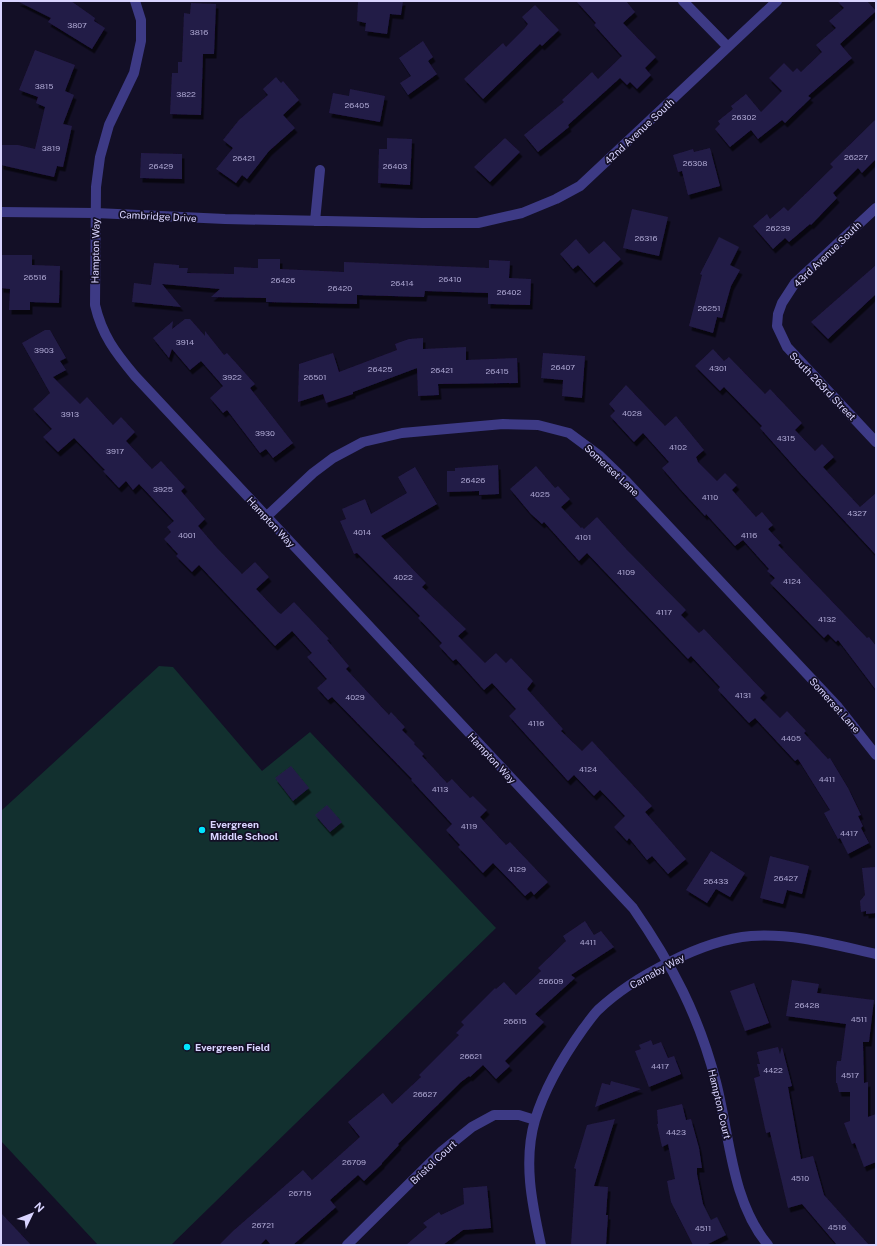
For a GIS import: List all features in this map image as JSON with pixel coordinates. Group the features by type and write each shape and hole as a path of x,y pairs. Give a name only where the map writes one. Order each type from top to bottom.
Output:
{"street":[{"name":"Hampton Way","path":"135,1 142,20 141,41 134,73 109,125 96,187 95,305 99,322 111,346 134,376 633,908 669,963"},
{"path":"683,1 727,46"},
{"name":"42nd Avenue South","path":"478,223 522,213 556,199 580,186 623,148 727,46 777,1"},
{"path":"315,221 320,170"},
{"name":"43rd Avenue South","path":"782,303 795,283 876,208"},
{"name":"Cambridge Drive","path":"1,212 96,212 225,219 478,223"},
{"name":"South 263rd Street","path":"782,303 778,314 777,326 787,347 876,442"},
{"name":"Somerset Lane","path":"266,517 313,472 333,458 363,442 402,433 503,424 538,425 569,433 600,456 625,480 838,707 876,755"},
{"name":"Carnaby Way","path":"541,1245 532,1202 529,1160 535,1120 550,1083 565,1056 597,1011 633,983 669,963 711,944 750,936 791,936 876,954"},
{"name":"Hampton Court","path":"669,963 694,1012 716,1082 736,1175 747,1212 768,1245"},
{"name":"Bristol Court","path":"347,1245 441,1152 472,1127 494,1115 519,1115 535,1120"}],"green space":[{"name":"Evergreen Field","path":"159,666 173,667 262,771 310,732 496,928 171,1245 98,1245 1,1141 1,811"}],"building":[{"path":"17,1 71,1 95,18 94,21 105,28 92,49 48,22 51,18"},
{"path":"358,1 403,1 401,15 390,14 387,34 365,31 366,23 357,21"},
{"path":"576,1 626,1 635,12 623,23 656,57 645,68 651,75 637,89 630,82 627,85 620,78 568,125 569,127 538,152 524,135 564,102 562,100 592,72 598,79 622,56 594,25 596,23"},
{"path":"837,1 867,1 876,11 840,44 852,58 808,96 811,98 785,123 782,120 758,139 751,130 730,147 715,129 720,124 718,121 733,109 731,106 746,94 761,112 782,91 769,78 784,63 793,72 797,68 801,72 822,52 816,45 836,28 829,21 844,8"},
{"path":"191,3 216,4 214,54 203,54 201,115 170,114 172,73 178,73 178,62 182,62 184,13 190,14"},
{"path":"535,5 559,30 542,46 540,44 483,99 464,79 503,43 506,47 525,28 528,24 522,17"},
{"path":"423,41 433,57 428,61 437,74 408,95 400,83 411,76 399,58"},
{"path":"35,50 75,65 65,91 74,95 63,124 72,126 63,167 57,166 54,177 1,165 1,145 18,145 35,149 45,107 36,103 38,97 19,90"},
{"path":"276,77 281,83 283,81 299,100 283,115 295,128 269,151 247,179 242,175 236,183 216,169 233,148 223,140 239,120 268,95 263,89"},
{"path":"350,89 385,96 380,122 329,113 333,93 349,96"},
{"path":"876,119 876,159 862,173 858,168 833,193 837,198 811,225 810,224 789,242 785,238 773,249 753,226 767,214 770,219 784,207 788,211 833,167 830,164"},
{"path":"387,138 412,139 410,185 378,183 379,149 387,149"},
{"path":"505,138 520,152 490,182 474,167"},
{"path":"710,148 720,186 688,195 682,171 678,172 673,155 693,149 694,152"},
{"path":"141,153 182,154 182,179 140,178"},
{"path":"632,209 668,217 659,256 623,248"},
{"path":"719,237 739,247 730,265 740,270 731,286 722,318 717,317 713,333 689,326 702,275 700,274"},
{"path":"576,239 589,254 604,241 621,259 594,283 578,265 573,269 560,254"},
{"path":"1,255 32,255 32,265 60,266 59,303 30,302 30,310 9,310 10,289 1,288"},
{"path":"258,259 280,259 280,269 344,272 344,262 489,268 489,260 510,261 509,278 531,279 530,305 488,304 488,293 425,291 424,297 357,295 357,304 266,302 266,298 211,297 220,289 162,284 181,307 132,302 134,283 151,285 154,263 179,265 179,268 188,268 187,273 234,274 234,267 258,268"},
{"path":"876,265 876,294 828,339 811,322"},
{"path":"185,319 190,319 205,336 205,331 224,355 227,353 255,384 250,388 293,443 273,458 266,449 260,453 227,410 223,413 210,398 223,386 201,361 190,370 172,349 169,358 153,338 173,321 172,329"},
{"path":"45,330 50,330 66,358 60,361 66,370 53,377 80,404 87,397 113,425 121,417 135,432 126,441 152,469 161,461 185,487 181,491 205,519 198,526 217,548 242,574 255,562 269,577 256,589 278,612 281,614 294,602 329,639 327,640 349,666 346,669 389,715 391,712 405,727 402,730 424,754 422,756 447,783 452,779 470,798 473,796 487,810 480,817 506,845 510,842 548,882 534,895 531,891 525,896 493,863 483,873 458,847 460,845 446,830 452,824 411,780 412,779 332,697 328,700 317,688 327,679 307,657 312,653 292,631 275,646 199,565 192,572 176,556 178,554 164,539 171,532 167,527 174,521 139,484 133,490 126,481 119,488 103,471 105,470 74,438 58,452 43,437 52,429 33,409 50,393 22,343"},
{"path":"423,338 423,349 466,347 466,360 517,358 518,383 438,384 439,395 418,396 417,368 353,392 353,394 326,403 323,394 298,402 299,364 333,353 339,372 397,350 395,344 409,339"},
{"path":"713,349 724,361 729,357 765,394 770,389 802,423 795,430 815,451 822,444 834,457 823,467 860,507 876,493 876,555 760,428 762,426 724,387 720,391 695,366"},
{"path":"543,353 585,356 582,398 562,396 563,380 541,378"},
{"path":"626,385 665,426 676,416 704,450 696,457 698,462 717,481 725,473 737,485 732,490 756,517 762,512 773,525 768,529 781,543 778,545 867,638 869,637 876,646 876,690 838,640 836,642 828,634 824,638 770,583 775,578 767,571 769,569 743,540 735,546 706,514 705,516 681,490 662,468 669,462 643,433 634,442 610,416 615,411 609,404"},
{"path":"498,465 499,494 479,495 479,491 447,492 447,471 455,471 455,468"},
{"path":"536,466 555,488 558,486 570,499 561,507 581,528 582,527 584,529 597,517 686,610 681,615 699,633 704,629 765,693 760,698 780,718 787,711 806,731 804,733 828,759 830,758 848,788 861,815 858,816 863,826 861,828 869,843 848,854 824,813 830,810 798,759 795,761 755,718 749,723 718,690 720,687 691,656 688,659 587,553 579,561 544,522 542,524 531,514 510,489"},
{"path":"415,467 437,504 381,536 426,583 422,587 466,629 458,636 485,663 496,653 506,663 511,658 533,681 527,689 563,729 561,731 582,751 592,741 652,806 645,812 686,859 668,874 652,856 647,860 629,838 627,841 614,827 625,816 600,790 594,796 574,775 568,781 509,716 516,709 492,683 484,690 456,659 453,661 439,646 442,643 418,618 420,616 357,553 354,554 340,521 346,519 342,509 365,499 371,514 407,493 398,477"},
{"path":"291,766 309,788 293,801 275,778"},
{"path":"327,805 342,822 330,832 315,815"},
{"path":"711,851 745,873 730,897 716,889 707,903 686,890"},
{"path":"770,856 809,866 802,894 787,890 783,904 760,898"},
{"path":"876,867 876,913 866,914 866,911 861,912 860,901 865,895 862,868"},
{"path":"585,921 594,935 601,931 614,947 571,975 575,978 535,1014 544,1022 505,1061 510,1066 496,1079 483,1065 470,1077 469,1076 461,1082 398,1144 399,1145 382,1164 364,1181 358,1175 330,1200 336,1207 293,1245 271,1245 266,1239 260,1245 219,1245 303,1170 312,1180 360,1137 348,1122 383,1093 392,1104 421,1077 419,1075 459,1035 456,1033 464,1025 461,1022 495,988 496,989 504,982 516,995 541,971 538,968 566,941 563,936"},
{"path":"792,980 819,984 817,993 874,1000 869,1042 863,1042 864,1083 868,1082 868,1117 876,1114 876,1162 864,1167 855,1143 852,1144 844,1123 850,1121 850,1092 839,1092 836,1083 836,1068 837,1061 841,1061 846,1024 786,1016"},
{"path":"754,983 769,1023 745,1031 730,991"},
{"path":"651,1040 653,1045 661,1042 668,1058 674,1056 681,1074 649,1087 635,1051 641,1049 639,1045"},
{"path":"778,1047 780,1054 782,1047 792,1086 788,1087 801,1159 813,1156 824,1195 869,1245 837,1245 802,1204 788,1208 770,1132 766,1133 754,1078 760,1076 757,1064 760,1064 757,1052"},
{"path":"611,1081 641,1089 595,1107 602,1083 610,1085"},
{"path":"682,1104 686,1120 691,1119 699,1148 702,1168 697,1168 697,1174 703,1204 711,1220 717,1217 726,1235 706,1245 693,1245 671,1202 667,1181 675,1179 668,1144 662,1147 657,1124 657,1110"},
{"path":"615,1119 594,1186 608,1187 606,1245 571,1245 576,1169 574,1168 587,1125"},
{"path":"487,1186 491,1228 463,1230 443,1245 406,1245 427,1227 423,1223 439,1212 441,1215 464,1204 463,1188"},
{"path":"1,1213 31,1245 1,1245"}],"place":[{"name":"Evergreen Middle School","path":"202,830"},
{"name":"Evergreen Field","path":"187,1047"}]}
